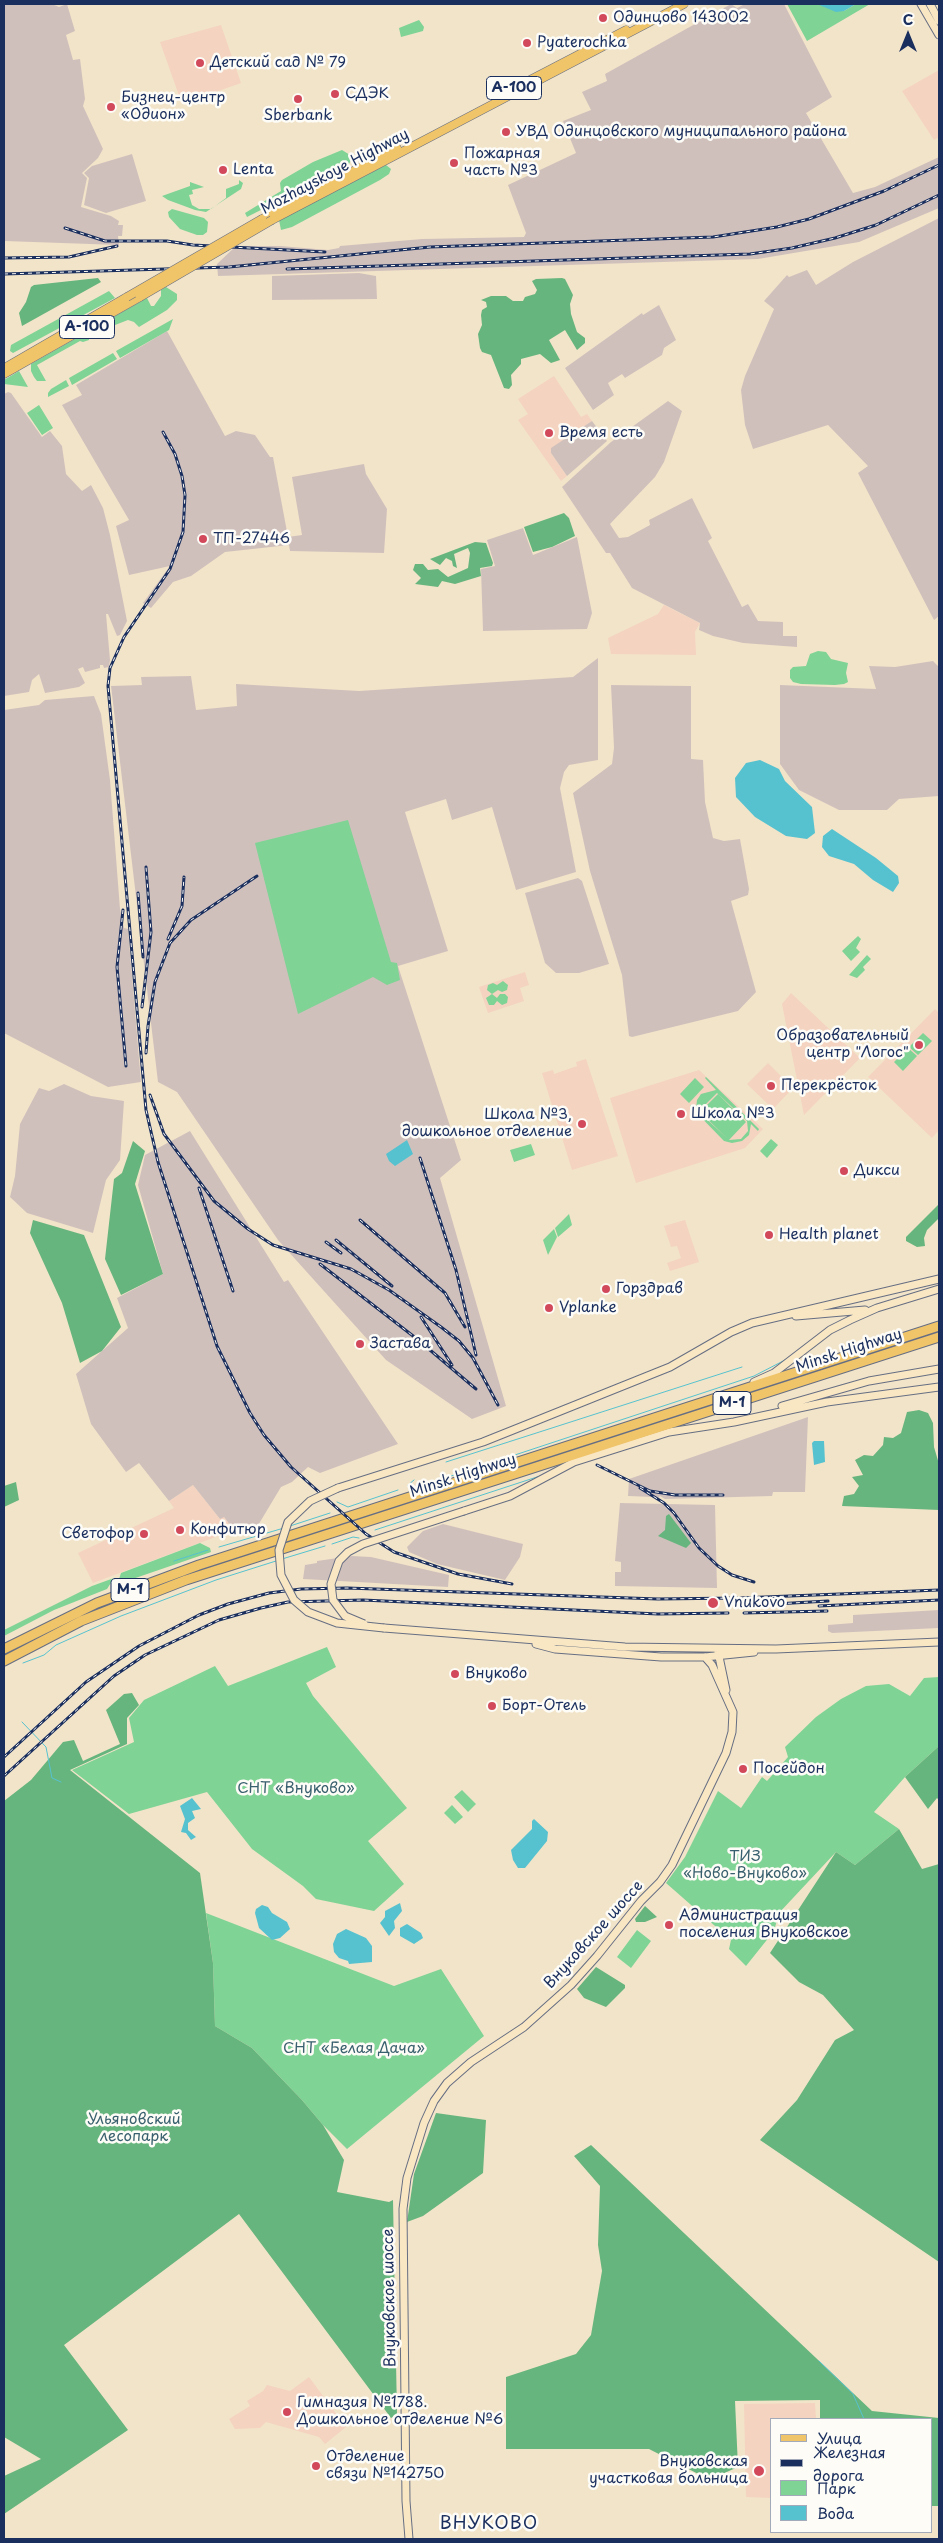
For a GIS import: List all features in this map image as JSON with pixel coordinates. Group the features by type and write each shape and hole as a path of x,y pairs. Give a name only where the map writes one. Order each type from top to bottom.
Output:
{"highway":[{"name":"Minsk Highway","path":"4,1661 108,1609 229,1561 733,1392 939,1326"},
{"name":"Minsk Highway","path":"4,1649 97,1603 634,1435 939,1336"}],"main road":[{"name":"Mozhayskoye Highway","path":"4,368 262,219 674,4"},
{"name":"Mozhayskoye Highway","path":"4,374 272,220 684,4"},
{"path":"921,4 939,35"},
{"path":"930,4 939,21"},
{"path":"939,1279 767,1319 731,1332 670,1367 483,1442 326,1493 302,1507 284,1529 279,1550 280,1575 287,1590 300,1606 317,1616 337,1623 516,1639 716,1653 939,1642"},
{"path":"733,1392 774,1373 830,1330 877,1308 939,1289"},
{"path":"767,1319 877,1308"},
{"path":"761,1414 790,1403 869,1381 939,1369"},
{"path":"384,1628 354,1621 338,1608 331,1587 336,1564 348,1552 363,1544 510,1496 574,1462 669,1432 726,1423 761,1414 846,1399 939,1387"},
{"path":"634,1435 673,1427 726,1423"},
{"path":"516,1639 555,1649 636,1656 704,1657 716,1653"},
{"path":"712,1665 716,1653"},
{"name":"Внуковское шоссе","path":"409,2539 406,2501 402,2218 407,2178 427,2114 439,2093 458,2073 524,2027 584,1972 634,1908 664,1877 676,1857 729,1743 733,1721 716,1653"},
{"name":"Внуковское шоссе","path":"704,1657 712,1665 727,1698"}],"shaded area":[{"path":"4,4 52,4 59,7 67,4 75,31 66,35 73,60 80,59 85,99 83,106 103,149 98,158 82,173 87,178 81,207 111,216 119,221 118,225 123,225 122,236 118,236 119,245 4,241"},
{"path":"731,4 737,8 745,4 784,4 832,97 806,113 853,193 875,187 939,157 939,208 859,242 758,259 218,276 217,264 236,246 280,246 328,250 339,248 340,246 422,239 524,237 526,233 508,185 576,153 563,121 591,110 582,92 607,81 605,74"},
{"name":"Детский сад № 79","path":"221,25 241,83 182,104 160,42"},
{"path":"939,70 939,137 934,140 902,91"},
{"path":"132,154 146,201 106,213 84,205 89,178 84,173 92,166"},
{"path":"939,218 939,616 934,620 858,473 868,466 828,425 753,449 745,425 741,390 745,376 774,309 764,301 787,275 789,277 807,270 816,285 853,262"},
{"path":"359,273 376,276 377,299 272,300 272,276"},
{"path":"659,305 676,340 664,348 662,355 625,378 622,374 608,383 614,395 593,410 565,368 642,313 643,315"},
{"path":"167,331 225,436 236,431 255,435 270,457 273,457 288,537 302,535 292,477 364,464 366,474 387,509 384,553 290,551 289,545 225,552 191,576 173,582 151,608 143,603 170,566 129,575 116,526 129,520 62,405 82,395 76,385"},
{"path":"554,376 581,417 587,414 592,421 551,453 567,476 561,481 518,420 528,414 518,399"},
{"path":"11,393 42,437 50,431 62,446 66,474 82,491 91,485 103,508 127,621 120,635 117,636 108,614 106,614 109,667 104,668 103,665 100,665 100,668 85,672 83,667 78,669 85,683 79,687 45,693 39,674 32,680 29,692 4,696 4,394"},
{"path":"668,401 682,411 664,462 655,477 610,524 619,538 628,537 650,525 649,520 692,498 712,538 708,541 742,607 748,604 758,621 783,622 783,636 797,636 797,647 743,643 713,636 699,630 700,623 632,588 610,553 606,553 562,487 611,442"},
{"path":"592,421 607,441 567,476 551,453 551,448"},
{"path":"523,528 533,555 577,537 592,613 587,629 483,631 481,569 495,566 487,540"},
{"path":"664,605 700,623 695,632 696,655 611,654 608,638 658,614"},
{"path":"598,658 598,760 569,765 564,772 560,788 576,872 516,890 492,807 452,820 446,799 405,812 448,951 398,966 461,1160 440,1178 506,1406 472,1419 386,1360 278,1240 177,1092 158,1082 111,686 142,685 141,677 191,676 196,710 237,706 236,684 359,691 573,677"},
{"path":"933,661 939,667 939,796 899,799 887,810 839,810 799,790 780,764 780,685 876,689 869,666 895,667"},
{"path":"611,685 691,686 691,759 703,760 705,802 713,838 724,841 740,839 749,889 748,895 731,901 756,992 738,1011 632,1037 629,1036 622,975 590,871 573,793 612,764 614,748"},
{"path":"94,696 101,714 110,780 120,909 124,928 128,929 141,1082 108,1087 4,1033 4,710 39,705 45,700"},
{"path":"578,878 582,881 609,964 579,973 556,973 545,963 525,893"},
{"path":"525,972 529,985 520,988 524,1001 488,1013 479,987"},
{"path":"791,993 860,1058 804,1115 782,1004"},
{"name":"Образовательный центр \"Логос\"","path":"935,1009 939,1013 939,1130 932,1138 868,1077"},
{"name":"Школа №3, дошкольное отделение","path":"586,1059 618,1156 572,1170 542,1073 553,1070 554,1074 577,1066 576,1062"},
{"path":"768,1063 793,1088 773,1109 747,1084"},
{"name":"Школа №3","path":"699,1070 763,1129 745,1148 636,1183 610,1098"},
{"path":"64,1084 91,1096 124,1101 120,1160 106,1180 93,1233 27,1213 10,1197 15,1176 20,1124 39,1088 49,1091"},
{"path":"190,1131 284,1282 288,1280 398,1444 320,1473 308,1467 292,1482 281,1487 257,1527 237,1534 224,1517 220,1519 193,1485 169,1501 139,1463 126,1472 91,1424 76,1374 128,1328 117,1298 163,1274 138,1185 145,1155"},
{"path":"685,1220 699,1262 670,1271 667,1263 681,1258 677,1246 671,1247 664,1226"},
{"path":"808,1417 805,1492 773,1492 772,1496 665,1499 660,1496 657,1499 653,1497 628,1496 629,1479"},
{"path":"193,1485 220,1519 223,1516 234,1530 93,1583 78,1553 174,1508 169,1501"},
{"path":"620,1503 715,1505 717,1588 615,1586 615,1572 621,1572 621,1562 615,1561"},
{"path":"443,1524 523,1544 520,1557 505,1580 437,1564 409,1552 407,1547 423,1531"},
{"path":"352,1556 371,1557 449,1575 448,1587 303,1579 305,1565 317,1563 317,1561"},
{"path":"939,1610 939,1628 832,1633 828,1631 828,1625 853,1623 853,1615"},
{"name":"Гимназия №1788. Дошкольное отделение №6","path":"309,2377 346,2427 325,2444 319,2437 266,2422 260,2428 235,2429 229,2419 250,2406 247,2401 263,2391 267,2385 290,2391"},
{"name":"Внуковская участковая больница","path":"815,2403 816,2418 770,2418 770,2498 746,2497 744,2404"}],"green space":[{"path":"787,4 817,4 844,11 856,4 870,4 807,41"},
{"path":"419,20 424,27 423,31 401,37 399,28"},
{"path":"342,150 350,155 351,160 348,166 247,217 245,213 281,191 280,183 282,180 313,162"},
{"path":"386,165 391,169 389,174 380,180 292,227 281,230 279,220"},
{"path":"239,180 243,183 241,189 215,206 226,198 226,189 239,184"},
{"path":"190,182 204,187 192,190 193,194 189,195 192,205 199,209 211,209 206,212 195,210 162,196 190,186"},
{"path":"172,209 204,218 208,222 207,232 203,235 197,235 180,229 169,217 168,212"},
{"path":"98,278 101,282 22,326 19,313 26,302 31,287 34,285"},
{"path":"536,279 565,279 573,295 570,304 571,314 577,332 585,338 585,343 577,350 565,330 549,340 560,360 551,363 540,354 521,359 521,364 511,375 512,385 509,389 504,388 491,355 482,352 480,348 478,334 482,325 481,315 482,310 487,307 486,302 481,300 491,296 506,296 513,301 523,301 525,297 535,294 537,290 532,281"},
{"path":"166,287 177,294 177,300 167,310 139,327 134,322 128,320 102,330 92,339 89,337 89,340 80,341 37,365 46,381 37,381 34,377 31,371 31,364 147,298 151,306 154,306 161,296 161,290"},
{"path":"109,291 115,298 13,353 10,351 11,345"},
{"path":"173,319 169,330 120,358 116,351"},
{"path":"113,353 117,359 72,385 69,378"},
{"path":"19,371 28,387 4,384 4,380"},
{"path":"66,380 69,386 48,397 51,389"},
{"path":"39,405 53,428 42,435 27,413"},
{"path":"564,513 569,518 575,536 552,547 533,552 524,527"},
{"path":"475,542 486,543 493,563 492,566 480,568 481,576 455,584 442,581 438,587 415,584 421,578 413,570 415,564 423,564 428,570 438,569 448,577 468,568 470,553 468,548 454,554 457,568 453,566 452,561 446,558 440,565 430,559"},
{"path":"818,651 826,652 831,659 848,663 846,673 848,682 835,685 793,682 790,678 790,670 793,667 806,666 810,654"},
{"path":"348,820 391,962 397,963 400,980 387,985 373,977 298,1014 255,843"},
{"path":"858,936 861,939 856,948 860,952 851,961 842,951"},
{"path":"867,955 871,959 863,967 865,970 857,978 849,975"},
{"path":"503,981 508,985 507,990 502,992 498,990 492,994 487,990 488,985 493,983 497,985"},
{"path":"492,994 497,998 500,994 505,994 508,997 507,1003 502,1005 497,1001 494,1005 489,1005 486,998"},
{"path":"923,1033 932,1041 918,1055 909,1047"},
{"path":"908,1048 917,1056 903,1071 894,1062"},
{"path":"695,1078 704,1087 689,1103 680,1094"},
{"path":"705,1078 759,1129 758,1131 751,1124 749,1135 742,1141 732,1143 724,1141 690,1106 696,1109 697,1100 701,1094 716,1090","holes":["717,1093 747,1121 748,1131 741,1139 729,1140 746,1122 718,1094 700,1112 728,1139 700,1113 699,1111"]},
{"path":"771,1139 778,1145 767,1158 760,1151"},
{"path":"133,1141 145,1151 135,1184 163,1274 121,1295 105,1259 114,1179 122,1173"},
{"path":"531,1144 535,1155 514,1162 510,1150"},
{"path":"939,1204 939,1218 927,1230 924,1238 925,1246 917,1247 906,1241 906,1237"},
{"path":"569,1214 572,1225 558,1237 555,1228"},
{"path":"33,1220 84,1235 121,1327 102,1351 80,1363 62,1303 30,1233"},
{"path":"554,1229 557,1237 548,1255 543,1240"},
{"path":"919,1410 928,1413 933,1423 934,1447 939,1464 939,1510 842,1506 844,1496 854,1494 859,1486 852,1477 863,1475 855,1460 864,1455 873,1456 883,1445 884,1437 893,1438 901,1433 907,1412"},
{"path":"16,1482 19,1500 4,1507 4,1486"},
{"path":"669,1514 691,1543 686,1548 658,1536 665,1530 666,1516"},
{"path":"200,1543 210,1548 211,1552 121,1583 118,1582 121,1573"},
{"path":"114,1578 107,1589 54,1610 4,1636 4,1630 92,1586"},
{"name":"СНТ «Внуково»","path":"327,1647 336,1667 306,1683 313,1696 407,1808 368,1841 404,1884 374,1911 316,1899 303,1886 252,1849 207,1792 129,1814 72,1770 134,1742 129,1718 144,1700 215,1666 228,1686"},
{"name":"ТИЗ «Ново-Внуково»","path":"939,1677 939,1746 905,1777 874,1812 899,1829 855,1865 836,1852 779,1913 774,1931 746,1966 729,1949 731,1940 666,1883 685,1857 718,1791 741,1808 762,1777 767,1781 788,1757 785,1747 816,1717 841,1699 866,1686 889,1684 910,1696 924,1678"},
{"name":"Ульяновский лесопарк","path":"132,1693 139,1705 127,1718 127,1744 70,1770 200,1873 213,1963 215,2026 252,2048 302,2100 323,2125 344,2160 337,2192 389,2202 393,2200 397,2415 391,2418 239,2214 64,2345 128,2430 4,2514 4,2476 41,2459 4,2437 4,1801 31,1780 63,1742 74,1740 83,1761 120,1744 106,1710 124,1694"},
{"path":"939,1746 939,1800 937,1798 928,1809 905,1777"},
{"path":"462,1790 476,1804 468,1812 454,1797"},
{"path":"452,1805 463,1817 455,1824 444,1813"},
{"path":"899,1829 922,1869 939,1864 939,2262 760,2140 797,2100 835,2040 854,2030 823,1995 799,1982 770,1953 836,1852 855,1865"},
{"path":"645,1906 657,1917 645,1922 636,1922 635,1919"},
{"name":"СНТ «Белая Дача»","path":"206,1913 394,1986 441,1969 484,2036 347,2149 252,2048 215,2026 213,1963"},
{"path":"637,1930 651,1941 631,1968 617,1957"},
{"path":"596,1967 625,1985 625,1988 606,2007 584,1998 577,1989"},
{"path":"436,2113 486,2120 483,2173 423,2216 407,2222 414,2174"},
{"path":"591,2145 872,2411 939,2418 939,2506 933,2506 933,2418 820,2418 820,2400 735,2401 738,2467 720,2475 718,2484 649,2449 506,2449 506,2377 576,2354 591,2335 602,2271 598,2245 600,2186 574,2156"}],"water":[{"path":"817,4 856,4 844,11 836,12"},
{"path":"760,760 779,769 785,781 812,807 815,833 807,839 786,836 755,817 736,797 735,778 746,763"},
{"path":"832,829 876,858 898,876 899,883 893,892 873,880 854,864 829,856 822,847 823,836"},
{"path":"407,1140 413,1154 395,1166 389,1161 386,1154"},
{"path":"814,1441 824,1441 825,1462 814,1465 812,1443"},
{"path":"192,1798 201,1809 192,1811 195,1818 188,1823 188,1830 196,1837 191,1840 186,1833 181,1832 185,1819 180,1806"},
{"path":"534,1819 548,1832 547,1841 525,1868 518,1868 513,1860 511,1850 532,1829 532,1821"},
{"path":"400,1903 402,1911 394,1921 395,1928 389,1936 380,1923 385,1917 385,1911"},
{"path":"262,1905 268,1907 272,1913 287,1922 290,1929 280,1938 272,1940 259,1928 255,1913 256,1909"},
{"path":"407,1924 421,1933 423,1938 414,1944 400,1936 400,1928"},
{"path":"346,1929 366,1938 372,1946 372,1962 349,1964 348,1961 339,1958 334,1952 333,1944 337,1934"}],"waterway":[{"path":"424,1485 754,1376 787,1359"},
{"path":"446,1462 742,1367"},
{"path":"375,1530 540,1476"},
{"path":"408,1485 414,1480"},
{"path":"337,1502 348,1507 398,1490"},
{"path":"290,1526 330,1513"},
{"path":"219,1547 284,1528"},
{"path":"332,1544 353,1537 359,1538"},
{"path":"282,1559 325,1546"},
{"path":"174,1561 208,1550"},
{"path":"23,1663 44,1655 56,1645 121,1616 216,1580 276,1561"},
{"path":"22,1722 46,1747 52,1778 61,1782"},
{"path":"819,2361 853,2394 864,2418"}],"railway":[{"path":"4,274 229,267 430,247 713,237 777,227 809,219 884,191 939,165"},
{"path":"287,269 750,254 792,248 835,238 876,225 939,195"},
{"path":"65,228 105,241 167,241 193,245 325,252"},
{"path":"4,258 69,257 117,246"},
{"path":"163,432 175,454 182,476 185,495 183,532 170,569 124,637 110,668 108,686 146,1110 158,1162 217,1346 250,1413 264,1435 291,1467 366,1534 394,1552 458,1574 512,1584"},
{"path":"142,1007 151,932 146,867"},
{"path":"146,1053 155,982 170,943 191,920 257,876"},
{"path":"168,939 182,906 184,877"},
{"path":"138,893 143,957"},
{"path":"123,910 117,967 126,1066"},
{"path":"150,1095 164,1134 214,1201 248,1229 273,1245 351,1269 389,1290 441,1327 459,1341 473,1358 498,1405"},
{"path":"420,1158 456,1270 476,1355"},
{"path":"199,1188 233,1291"},
{"path":"360,1220 445,1293 465,1327"},
{"path":"336,1240 392,1286"},
{"path":"326,1242 341,1253"},
{"path":"320,1264 417,1339 476,1389"},
{"path":"421,1317 452,1365"},
{"path":"597,1465 650,1491 675,1495 723,1495"},
{"path":"640,1488 664,1503 674,1513 699,1548 718,1566 732,1575 754,1582"},
{"path":"4,1757 86,1682 139,1646 199,1615 228,1604 269,1593 301,1589 347,1588 658,1599 737,1598"},
{"path":"740,1598 939,1590"},
{"path":"4,1776 114,1676 145,1655 219,1620 261,1608 288,1602 363,1600 658,1614 728,1613"},
{"path":"819,1606 939,1600"},
{"path":"740,1606 828,1601"},
{"path":"744,1613 827,1611"}],"place":[{"name":"Одинцово 143002","path":"603,18"},
{"name":"Pyaterochka","path":"527,43"},
{"name":"Детский сад № 79","path":"200,63"},
{"name":"СДЭК","path":"335,94"},
{"name":"Sberbank","path":"298,99"},
{"name":"Бизнец-центр «Одион»","path":"111,107"},
{"name":"УВД Одинцовского муниципального района","path":"506,132"},
{"name":"Пожарная часть №3","path":"454,163"},
{"name":"Lenta","path":"223,170"},
{"name":"Время есть","path":"549,433"},
{"name":"ТП-27446","path":"203,539"},
{"name":"Образовательный центр \"Логос\"","path":"919,1045"},
{"name":"Перекрёсток","path":"771,1086"},
{"name":"Школа №3","path":"681,1114"},
{"name":"Школа №3, дошкольное отделение","path":"582,1124"},
{"name":"Дикси","path":"844,1171"},
{"name":"Health planet","path":"769,1235"},
{"name":"Горздрав","path":"606,1289"},
{"name":"Vplanke","path":"549,1308"},
{"name":"Застава","path":"360,1344"},
{"name":"Конфитюр","path":"180,1530"},
{"name":"Светофор","path":"144,1534"},
{"name":"Vnukovo","path":"713,1603"},
{"name":"Внуково","path":"455,1674"},
{"name":"Борт-Отель","path":"492,1706"},
{"name":"Посейдон","path":"743,1769"},
{"name":"Администрация поселения Внуковское","path":"669,1925"},
{"name":"Гимназия №1788. Дошкольное отделение №6","path":"287,2412"},
{"name":"Отделение связи №142750","path":"316,2466"},
{"name":"Внуковская участковая больница","path":"759,2471"}],"district":[{"name":"ВНУКОВО","path":"489,2524"}]}
